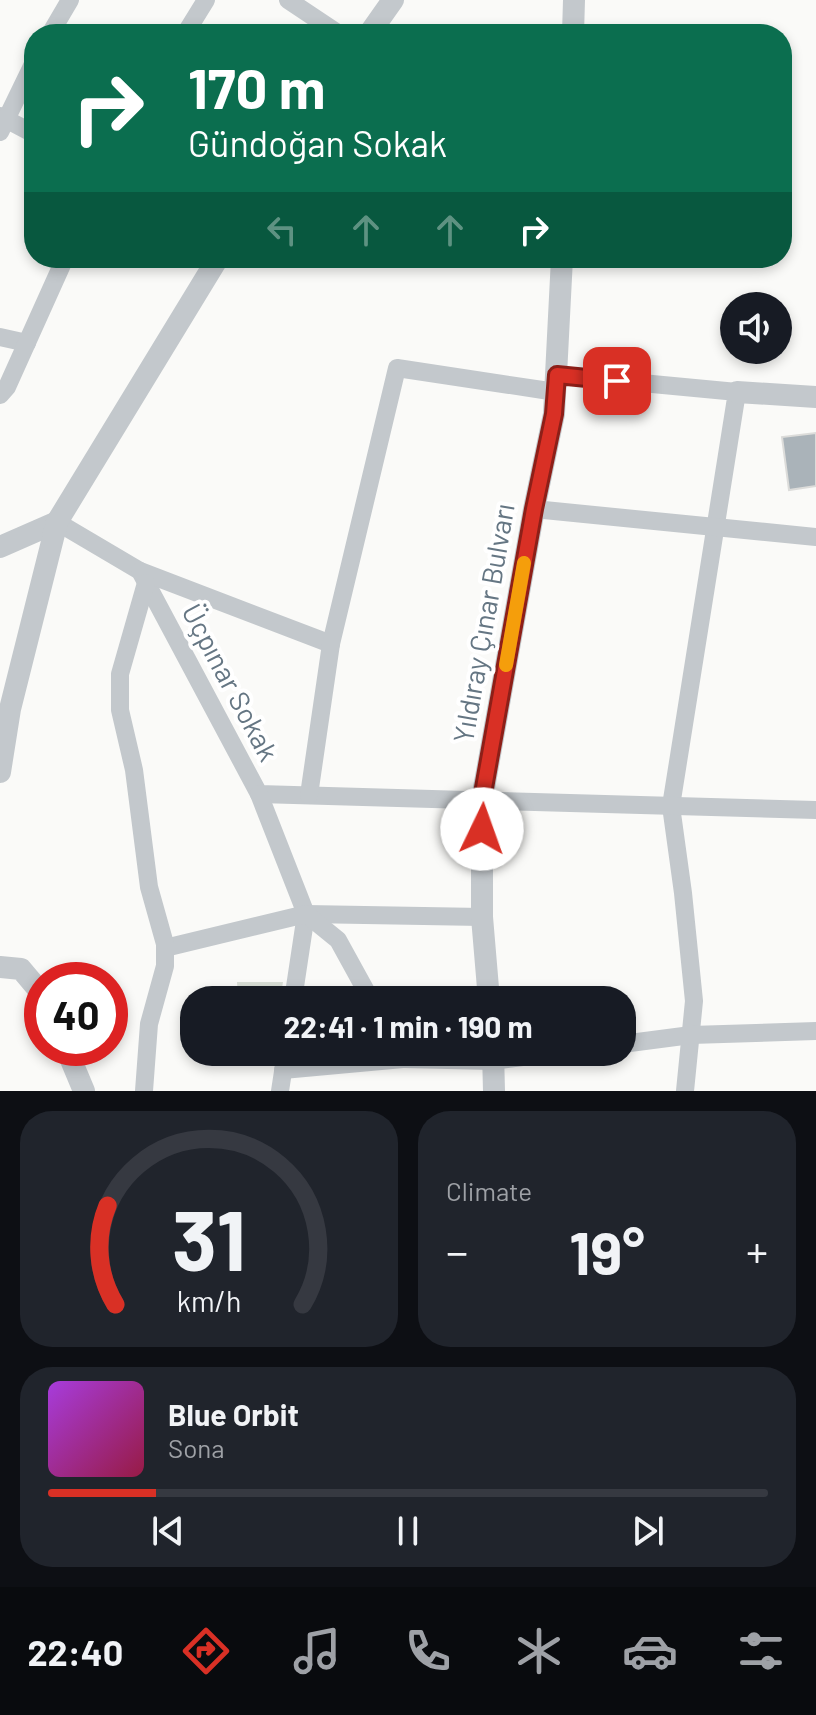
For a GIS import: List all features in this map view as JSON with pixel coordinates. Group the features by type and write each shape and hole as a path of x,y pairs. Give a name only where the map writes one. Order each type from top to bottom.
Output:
{"street":[{"path":"56,24 70,0"},
{"path":"191,24 206,0"},
{"path":"288,0 324,24"},
{"path":"376,24 393,0"},
{"path":"573,24 574,0"},
{"path":"24,81 2,122 24,130"},
{"path":"0,395 7,387 61,268"},
{"path":"0,772 10,709 57,522 212,268"},
{"name":"Yıldıray Çınar Bulvarı","path":"488,986 482,917 482,799 554,414 562,268"},
{"path":"0,337 27,343"},
{"path":"309,795 331,644 397,368 556,383 816,397"},
{"path":"685,1091 694,1001 671,806 737,392"},
{"path":"534,509 816,537"},
{"path":"0,547 57,522"},
{"path":"57,522 143,577 331,644"},
{"path":"143,577 120,674 120,710 134,770 149,887 165,948 165,966 149,1024 144,1091"},
{"name":"Üçpınar Sokak","path":"143,577 259,794 816,810"},
{"path":"259,794 306,914 338,940 363,986"},
{"path":"165,948 306,914 482,917"},
{"path":"295,986 306,914"},
{"path":"0,967 21,969 24,973"},
{"path":"636,1042 691,1035 816,1031"},
{"path":"74,1066 84,1091"},
{"path":"280,1091 283,1066"},
{"path":"493,1066 494,1091"}],"shaded area":[{"path":"237,982 283,982 282,986 237,986"}],"building":[{"path":"816,433 816,486 789,490 782,437"}],"slow traffic":[{"path":"506,665 524,563"}],"route":[{"path":"482,829 482,799 554,414 557,375 617,381"}]}
